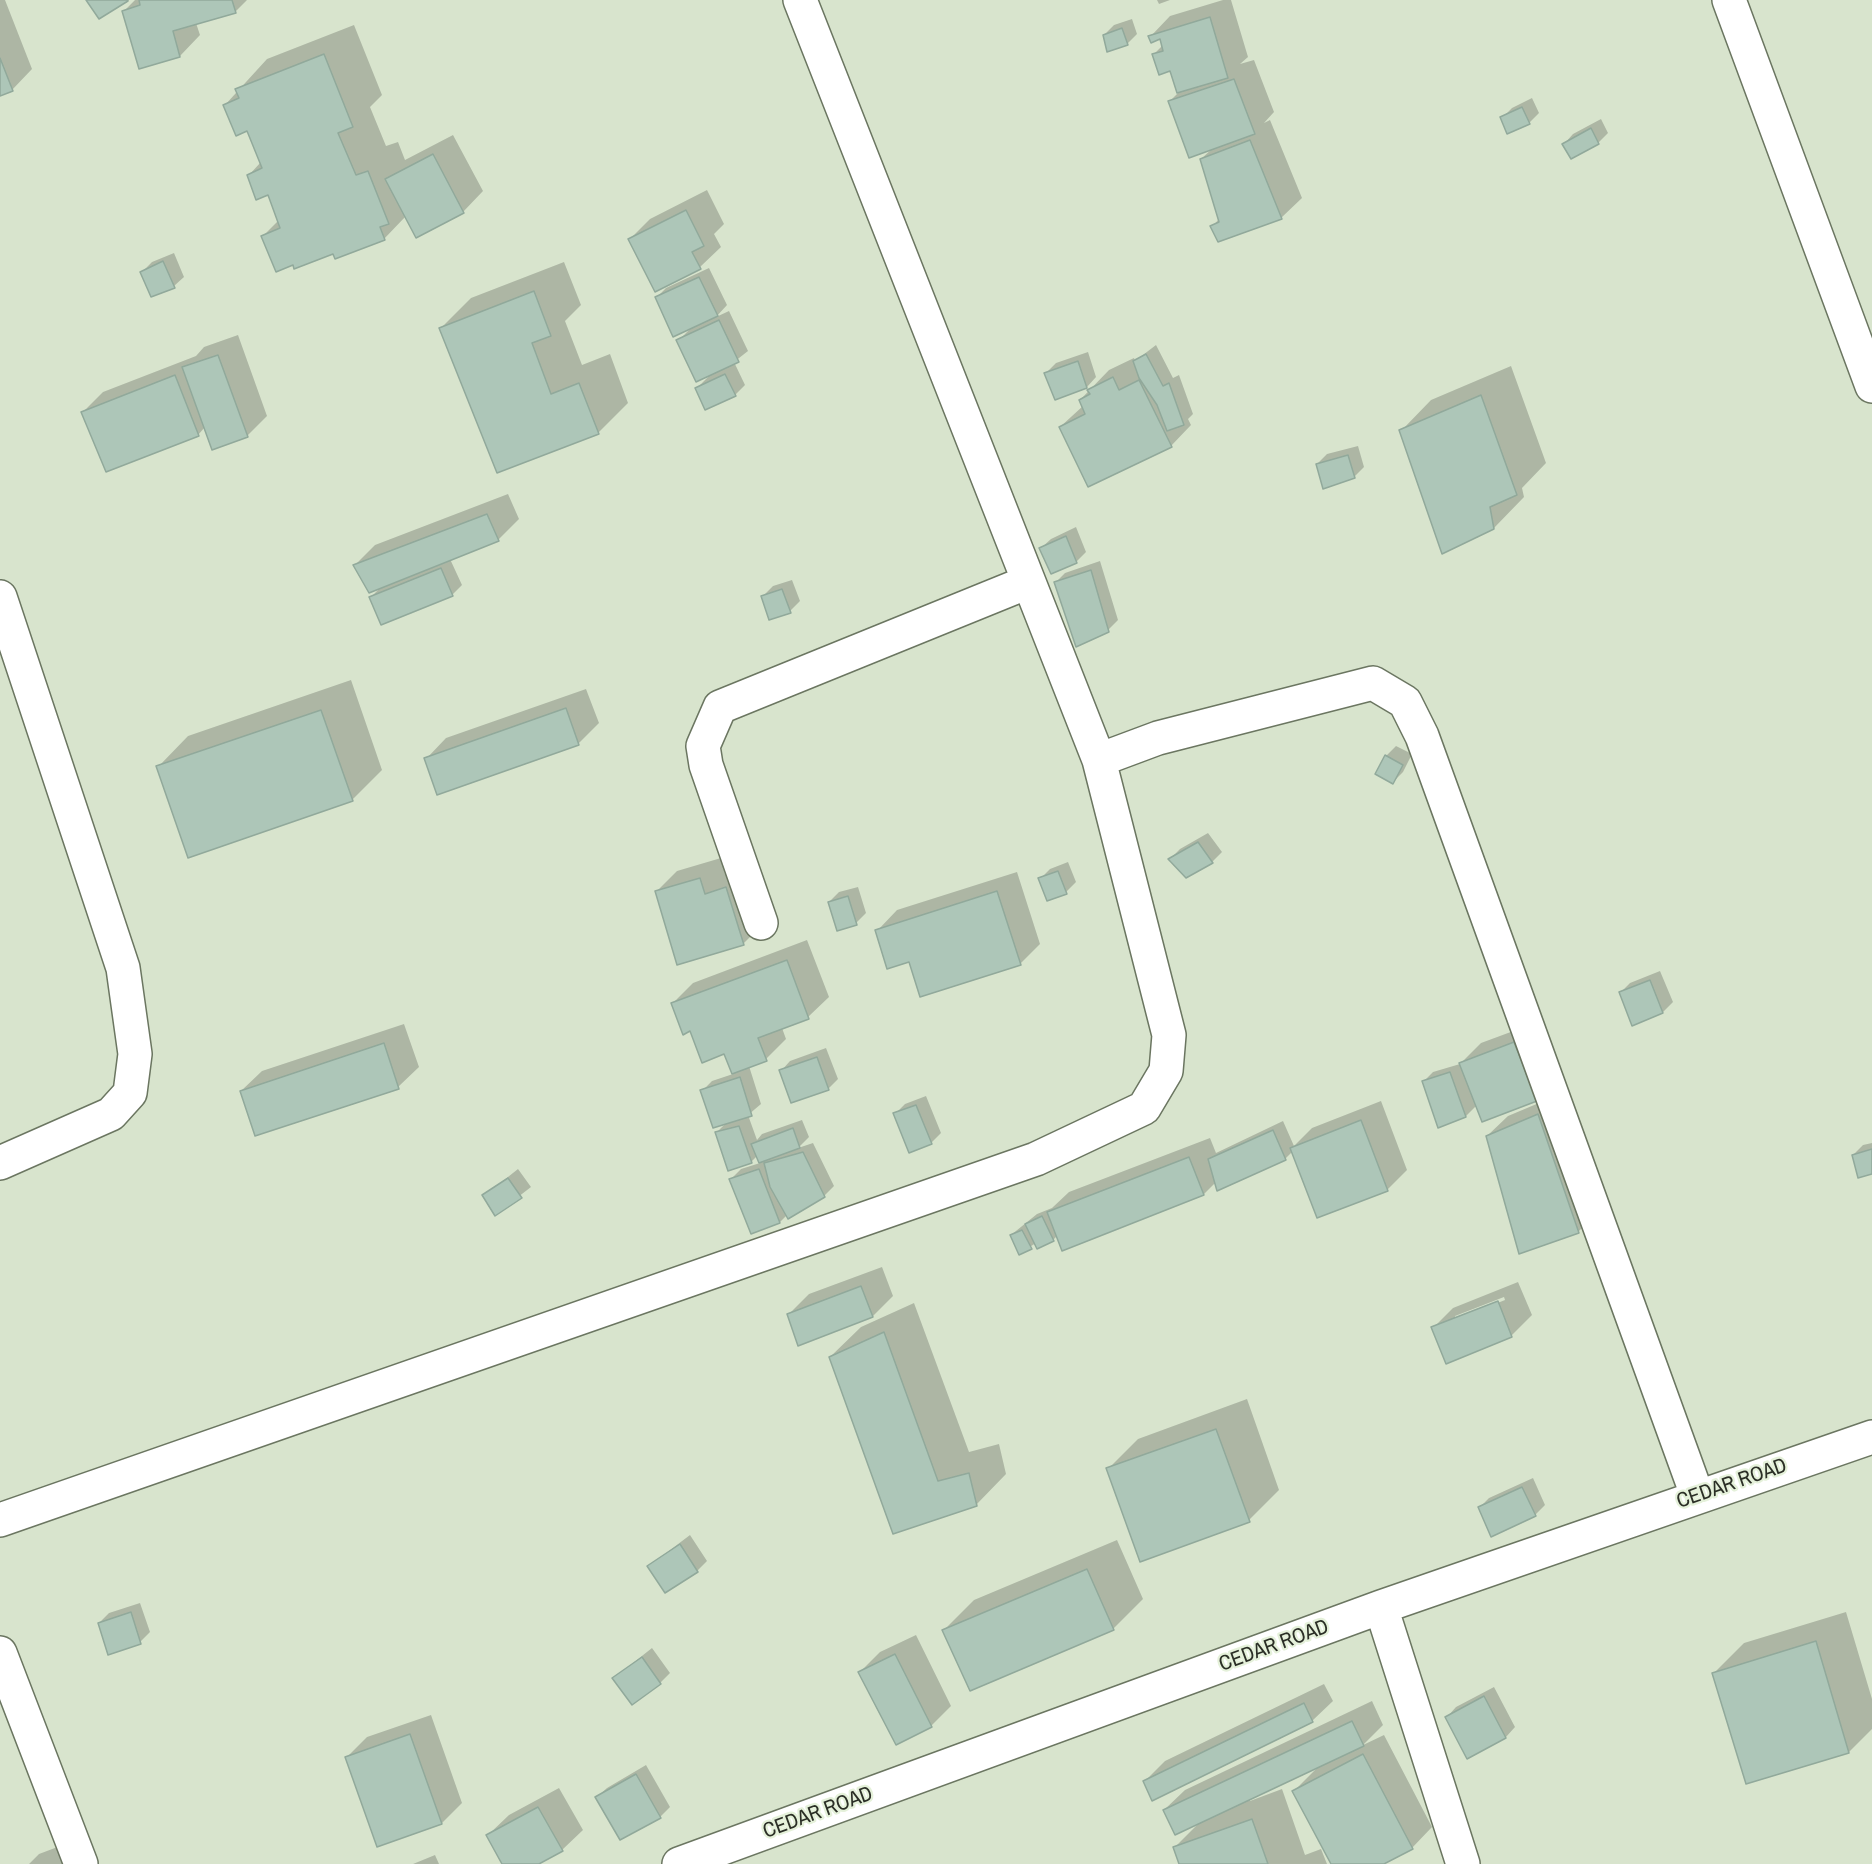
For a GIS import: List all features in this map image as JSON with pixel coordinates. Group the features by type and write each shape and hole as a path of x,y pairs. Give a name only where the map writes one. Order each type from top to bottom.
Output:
{"street":[{"path":"0,1520 1036,1159 1144,1108 1166,1071 1169,1035 1099,760 800,0"},
{"path":"1729,0 1872,386"},
{"path":"761,923 706,765 703,746 720,707 1028,582"},
{"path":"0,597 123,968 135,1054 130,1093 111,1114 0,1164"},
{"path":"1099,760 1158,738 1373,683 1405,702 1422,736 1697,1496"},
{"name":"CEDAR ROAD","path":"680,1864 1382,1607 1872,1437"},
{"path":"1382,1607 1463,1864"},
{"path":"0,1653 81,1864"}],"building":[{"path":"86,0 128,0 128,1 99,19"},
{"path":"139,0 232,0 236,13 173,31 180,57 139,69 122,11 140,5"},
{"path":"1210,17 1228,78 1177,93 1170,71 1159,75 1152,54 1163,51 1160,39 1151,43 1148,36"},
{"path":"1122,28 1128,45 1107,52 1103,35"},
{"path":"324,54 353,127 338,133 356,175 368,171 389,224 380,227 385,240 335,259 333,254 294,269 293,265 276,272 261,236 280,228 268,195 256,200 247,175 262,168 247,131 236,136 223,105 239,98 235,89"},
{"path":"0,58 13,91 0,96"},
{"path":"1234,79 1255,134 1189,158 1168,101"},
{"path":"1522,107 1530,124 1507,134 1500,117"},
{"path":"1591,128 1599,144 1571,159 1562,144"},
{"path":"1250,140 1282,219 1218,242 1210,226 1219,222 1200,159"},
{"path":"433,154 464,213 416,238 385,179"},
{"path":"686,210 704,246 692,252 701,269 655,292 628,239"},
{"path":"163,261 175,288 151,297 140,272"},
{"path":"699,277 718,316 673,337 655,297"},
{"path":"534,291 551,336 532,343 551,394 579,383 599,434 497,473 439,328"},
{"path":"719,320 739,362 696,382 676,340"},
{"path":"1146,354 1163,386 1169,383 1184,425 1167,431 1157,405 1139,378 1133,361"},
{"path":"218,355 248,437 212,450 182,367"},
{"path":"1078,361 1087,388 1055,400 1044,373"},
{"path":"725,374 736,396 705,410 695,388"},
{"path":"175,375 199,436 106,472 81,412"},
{"path":"1113,377 1119,390 1139,380 1172,447 1088,487 1059,427 1085,414 1079,400 1090,394 1087,390"},
{"path":"1481,395 1517,495 1490,507 1494,529 1442,554 1399,430"},
{"path":"1348,455 1355,478 1323,489 1316,464"},
{"path":"487,514 499,541 369,593 353,565"},
{"path":"1066,536 1077,563 1051,574 1039,548"},
{"path":"441,568 453,596 381,625 369,597"},
{"path":"1091,570 1109,632 1076,647 1054,582"},
{"path":"782,589 791,613 769,620 761,596"},
{"path":"566,708 579,745 437,795 424,758"},
{"path":"321,710 353,801 188,858 156,766"},
{"path":"1385,755 1403,765 1393,784 1375,774"},
{"path":"1198,842 1213,863 1186,878 1168,859"},
{"path":"1058,871 1067,894 1047,901 1038,878"},
{"path":"700,878 705,894 726,887 744,945 677,965 655,891"},
{"path":"997,891 1021,965 920,997 909,962 887,969 875,930"},
{"path":"848,896 857,925 837,931 828,902"},
{"path":"787,960 809,1019 758,1038 767,1061 732,1074 724,1054 702,1063 690,1031 683,1035 671,1003"},
{"path":"1650,980 1663,1013 1632,1026 1619,992"},
{"path":"1514,1042 1537,1101 1482,1122 1459,1063"},
{"path":"384,1043 399,1089 255,1136 240,1091"},
{"path":"817,1057 829,1090 791,1103 779,1070"},
{"path":"1450,1072 1466,1117 1438,1128 1422,1081"},
{"path":"740,1077 752,1116 713,1128 700,1090"},
{"path":"916,1105 932,1144 909,1153 893,1113"},
{"path":"1538,1114 1579,1233 1519,1254 1486,1136"},
{"path":"1361,1120 1388,1191 1317,1218 1290,1148"},
{"path":"739,1126 752,1163 728,1171 715,1132"},
{"path":"793,1128 800,1148 759,1163 751,1144"},
{"path":"1273,1130 1286,1160 1217,1191 1208,1159"},
{"path":"1872,1149 1872,1174 1858,1178 1852,1155"},
{"path":"803,1152 825,1197 788,1219 770,1187 764,1163"},
{"path":"1189,1157 1204,1195 1062,1251 1047,1212"},
{"path":"759,1169 780,1223 751,1234 729,1179"},
{"path":"508,1178 522,1198 495,1216 482,1195"},
{"path":"1042,1216 1054,1241 1037,1249 1025,1224"},
{"path":"1022,1230 1032,1249 1019,1255 1010,1235"},
{"path":"861,1286 873,1317 798,1346 787,1314"},
{"path":"1498,1301 1512,1337 1446,1364 1431,1327"},
{"path":"884,1332 938,1481 969,1473 977,1506 893,1534 829,1357"},
{"path":"1216,1429 1250,1522 1140,1562 1106,1468"},
{"path":"1522,1487 1536,1516 1491,1537 1478,1507"},
{"path":"680,1544 698,1572 665,1593 647,1566"},
{"path":"1087,1569 1114,1630 970,1691 942,1630"},
{"path":"131,1612 141,1644 108,1655 98,1623"},
{"path":"1816,1641 1849,1753 1746,1784 1712,1673"},
{"path":"895,1654 932,1727 896,1745 858,1672"},
{"path":"642,1657 661,1684 632,1705 612,1678"},
{"path":"1484,1696 1506,1738 1467,1759 1445,1717"},
{"path":"1304,1703 1313,1722 1152,1801 1143,1781"},
{"path":"1352,1721 1364,1746 1175,1835 1163,1810"},
{"path":"410,1734 442,1824 377,1847 345,1757"},
{"path":"1363,1754 1413,1849 1384,1864 1331,1864 1292,1791"},
{"path":"636,1774 661,1818 620,1840 595,1797"},
{"path":"538,1807 563,1851 539,1864 502,1864 486,1835"},
{"path":"1252,1819 1268,1864 1179,1864 1173,1847"}]}
